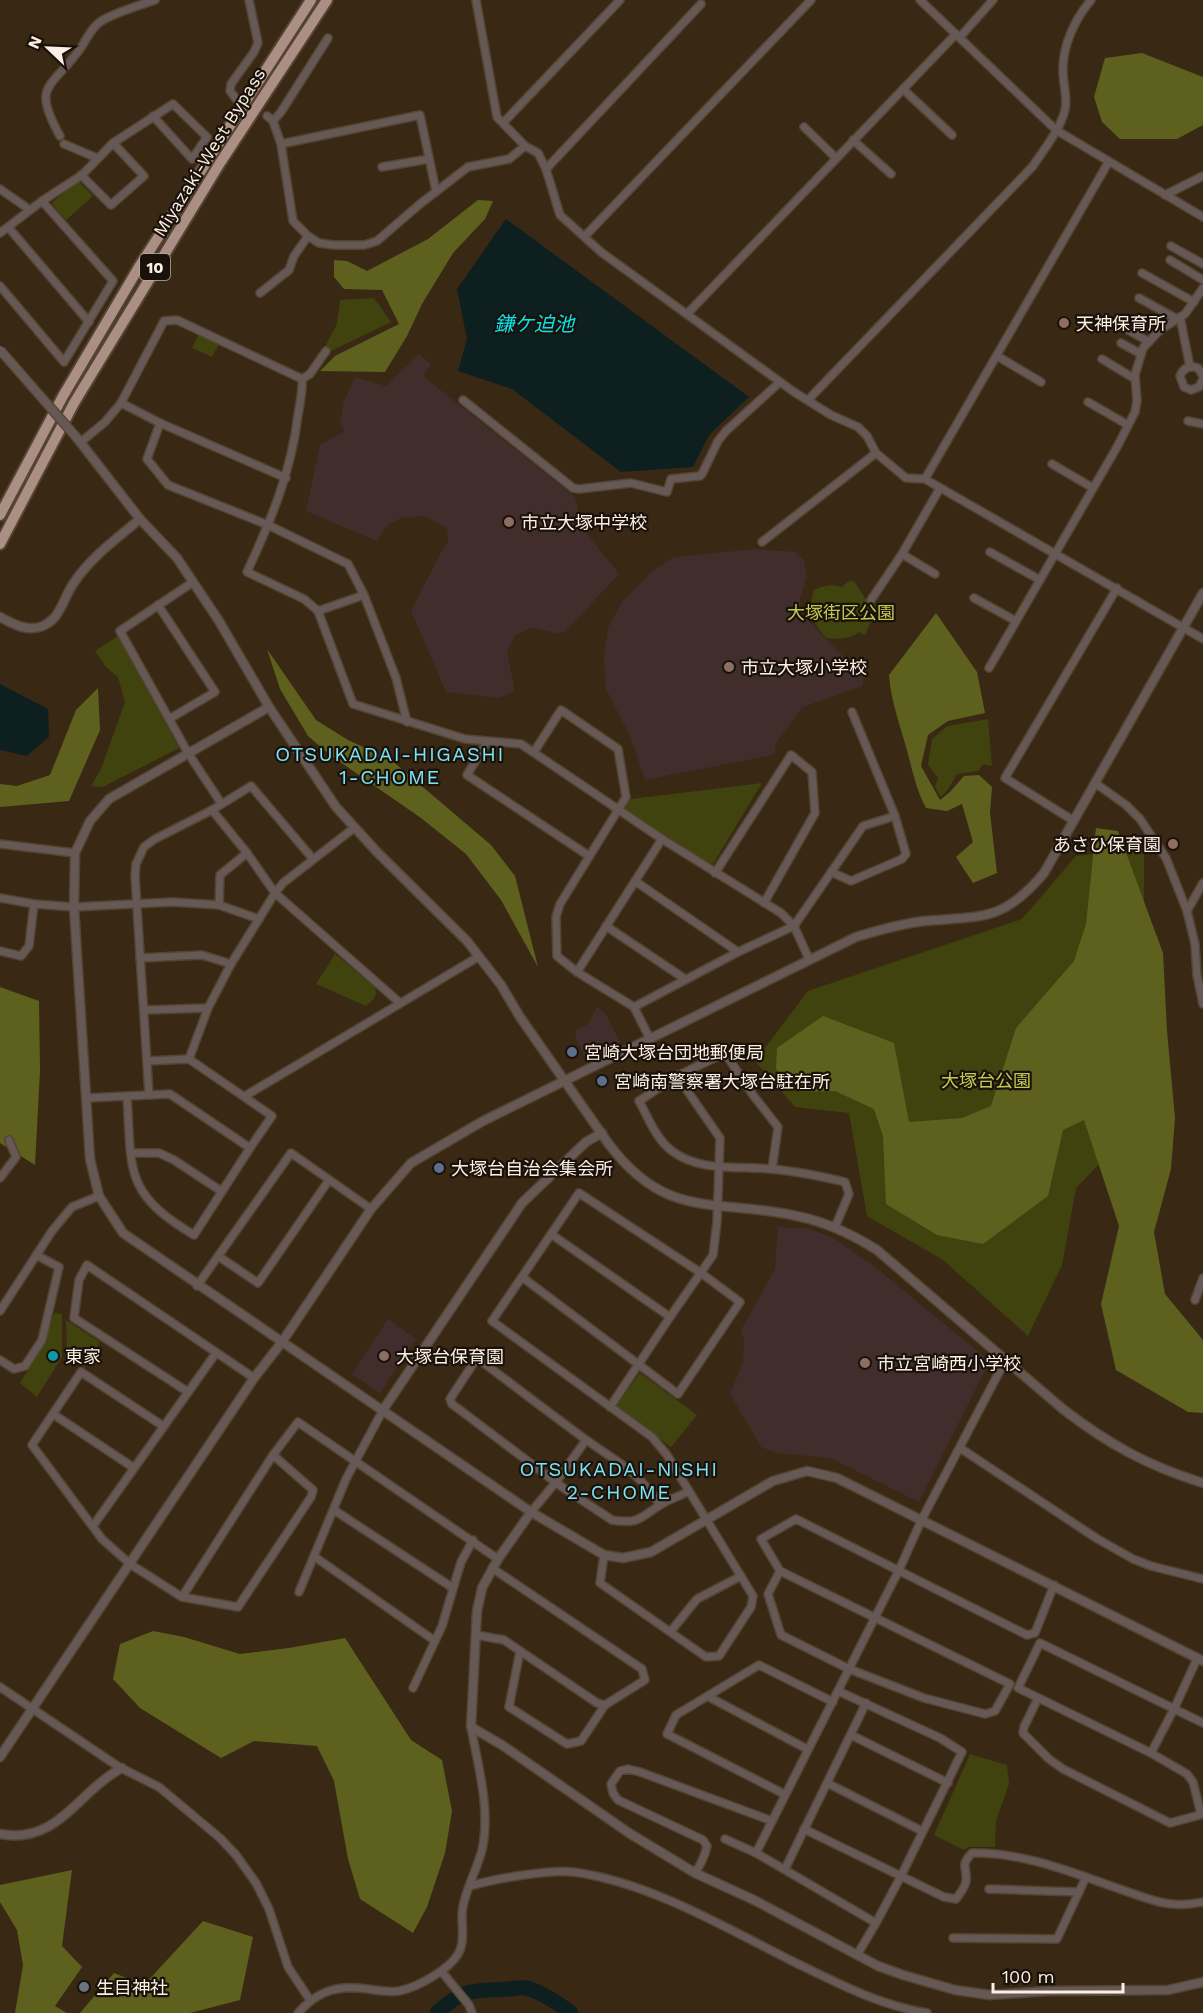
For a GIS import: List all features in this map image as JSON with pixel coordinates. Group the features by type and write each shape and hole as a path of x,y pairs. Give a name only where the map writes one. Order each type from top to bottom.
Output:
{"highway":[{"name":"Miyazaki-West Bypass","path":"0,514 63,396 139,267 311,0"},
{"name":"Miyazaki-West Bypass","path":"0,544 74,403 220,163 327,0"}],"street":[{"path":"60,136 48,114 45,103 45,96 53,79 80,50 101,21 155,0"},
{"path":"237,100 230,91 231,84 258,43 249,0"},
{"path":"476,0 497,117 525,146 538,153 546,169 560,215 575,230 585,236 601,252 780,382 831,414 858,427 867,436 876,453 906,478 925,479 1203,639"},
{"path":"504,122 620,0"},
{"path":"585,236 811,0"},
{"path":"920,0 1056,130 1108,163 1203,217"},
{"path":"687,314 853,140 993,0"},
{"path":"808,400 1032,166 1056,130 1065,109 1062,70 1066,46 1080,13 1091,0"},
{"path":"546,169 701,4"},
{"path":"328,38 281,112 270,119 280,144 293,221 308,236 320,243 363,245 378,241 468,167 509,159 525,146"},
{"path":"903,89 952,135"},
{"path":"0,233 81,175 113,143 153,116 173,104 207,137 192,159 153,116"},
{"path":"280,144 420,115 436,191"},
{"path":"804,128 836,158"},
{"path":"853,140 891,174"},
{"path":"81,175 111,205 144,176 113,143"},
{"path":"64,144 97,158"},
{"path":"382,167 429,159"},
{"path":"925,479 1108,163"},
{"path":"1165,195 1203,176"},
{"path":"0,189 30,210"},
{"path":"0,286 64,362 113,281 42,201"},
{"path":"9,228 89,322"},
{"path":"260,293 289,270 294,256 308,236"},
{"path":"1171,246 1203,264"},
{"path":"1170,260 1203,280"},
{"path":"1142,273 1194,302"},
{"path":"989,668 1135,412 1137,401 1135,379 1143,348 1160,330 1185,314 1203,288"},
{"path":"1139,298 1178,318 1190,367"},
{"path":"79,440 105,422 121,403 164,321 177,320 302,379"},
{"path":"1123,327 1149,342"},
{"path":"1121,343 1141,354"},
{"path":"0,350 79,440 140,519 177,558 219,621 269,707 336,807 354,828 467,941 501,986 520,1017 622,1162 640,1179 659,1192 677,1199 796,1215 835,1227 877,1250 1095,1434 1153,1466 1203,1483"},
{"path":"302,379 310,374 326,351"},
{"path":"997,356 1041,382"},
{"path":"1102,359 1135,379"},
{"path":"1190,367 1198,368 1203,378 1201,384 1195,389 1184,387 1180,376 1190,367"},
{"path":"302,379 297,427 286,478 247,573 304,599 318,611 353,704 465,739 521,744 618,811 781,913 794,926 809,959"},
{"path":"462,400 573,488 631,483 667,492 671,479 702,474 718,441 726,431 780,382"},
{"path":"1088,402 1128,425"},
{"path":"121,403 160,423 286,478"},
{"path":"1188,421 1203,424"},
{"path":"160,423 147,459 168,485 268,525 348,564 364,595 396,678 407,722"},
{"path":"762,542 876,453"},
{"path":"1052,464 1093,488"},
{"path":"871,600 902,554 940,488"},
{"path":"0,617 23,628 40,627 51,622 61,609 72,585 96,556 140,519"},
{"path":"990,552 1040,580"},
{"path":"902,554 935,574"},
{"path":"193,582 120,631 188,753 221,803"},
{"path":"1074,821 1005,778 1117,588"},
{"path":"0,1757 254,1378 282,1342 371,1209 411,1163 483,1121 856,937 888,927 924,921 980,918 1000,911 1032,887 1044,873 1203,593"},
{"path":"318,611 364,595"},
{"path":"974,598 1016,621"},
{"path":"158,605 214,692 169,719"},
{"path":"269,707 109,799 90,821 75,853 74,908 90,1159 99,1196 123,1233 197,1286 531,1512 604,1555 623,1558 651,1552 773,1481 807,1471 837,1478 1054,1585 1200,1660 1152,1753"},
{"path":"534,752 561,710 618,749 627,797 560,904 556,917 557,956 577,972 634,1007 650,1039"},
{"path":"831,872 851,881 902,859 906,850 896,816 852,712"},
{"path":"487,742 466,775 589,856"},
{"path":"715,873 791,755 812,772 815,813 764,903"},
{"path":"1095,783 1126,805 1149,829 1166,858 1187,911 1195,944 1203,1004"},
{"path":"148,1095 136,864 144,847 251,786 313,859"},
{"path":"212,810 247,853 275,893 400,1003"},
{"path":"634,1007 738,952 794,926 863,826 896,816"},
{"path":"189,1059 208,1008 231,964 275,893 283,883 354,828"},
{"path":"577,972 662,839"},
{"path":"0,844 75,853"},
{"path":"219,905 220,875 247,853"},
{"path":"635,881 738,952"},
{"path":"1187,911 1203,883"},
{"path":"0,898 74,908 173,902 219,905 259,919"},
{"path":"0,951 21,956 29,946 34,904"},
{"path":"606,926 685,979"},
{"path":"140,958 202,955 231,964"},
{"path":"245,1096 478,957"},
{"path":"144,1010 208,1008"},
{"path":"772,1169 778,1127 725,1053 677,1076 639,1101 659,1140 685,1160 719,1167 806,1173 845,1182 849,1194 835,1227"},
{"path":"127,1096 133,1174 139,1187 149,1202 171,1222 194,1235 272,1116 189,1059 147,1061"},
{"path":"610,1407 713,1255 718,1206 720,1138 677,1076"},
{"path":"86,1098 170,1094 250,1148"},
{"path":"299,1592 355,1461 383,1410 522,1203 585,1142 602,1133"},
{"path":"0,1178 16,1156 9,1140"},
{"path":"131,1153 159,1153 174,1160 221,1191"},
{"path":"197,1286 291,1153 371,1209"},
{"path":"218,1256 258,1283 329,1180"},
{"path":"522,1277 678,1395 740,1302 579,1193 492,1321 652,1437 667,1455 753,1596 751,1607 719,1656 706,1657 600,1583 604,1555"},
{"path":"0,1311 52,1231 72,1207 99,1196"},
{"path":"551,1234 669,1317"},
{"path":"0,1359 14,1369 25,1366 42,1340 59,1267 36,1255"},
{"path":"188,1392 74,1318 79,1280 87,1265 254,1378"},
{"path":"1195,1300 1203,1278"},
{"path":"93,1526 216,1353"},
{"path":"660,1505 637,1476 618,1460 586,1440 477,1358 450,1399 452,1404 556,1482 612,1520 638,1521 660,1505 689,1491"},
{"path":"756,1853 899,1570 922,1519 1006,1359"},
{"path":"163,1426 81,1372 32,1445 102,1539 130,1564 182,1597 238,1607 311,1497 313,1490 273,1455"},
{"path":"53,1413 134,1468"},
{"path":"182,1597 273,1455 298,1422 498,1558"},
{"path":"298,2013 310,2000 326,1991 358,1988 383,1992 414,1986 442,1972 461,1950 462,1908 482,1850 485,1813 471,1727 477,1611 482,1588 498,1558 586,1440"},
{"path":"960,1448 1096,1538 1133,1559 1203,1580"},
{"path":"334,1510 453,1588"},
{"path":"780,1571 768,1594 781,1635 849,1669 924,1698 985,1714 995,1711 1010,1684 780,1571 761,1539 796,1519 1027,1635 1035,1633 1054,1585"},
{"path":"413,1688 442,1626 461,1562 473,1540"},
{"path":"315,1557 435,1641"},
{"path":"492,1568 642,1669 645,1680 605,1705 581,1741 567,1744 509,1707 520,1651"},
{"path":"671,1631 697,1599 741,1576"},
{"path":"476,1635 504,1640 597,1703 605,1705"},
{"path":"1038,1698 1023,1733 1049,1759 1063,1769 1170,1823 1202,1814 1193,1782 1187,1774 1152,1753 1018,1688 1040,1643 1203,1723"},
{"path":"784,1794 667,1734 676,1715 759,1665 833,1702"},
{"path":"0,1687 122,1768 159,1787 206,1826 236,1855 256,1883 269,1909 288,1967 310,2000"},
{"path":"838,1690 940,1738 962,1752 902,1876 856,1955"},
{"path":"709,1697 807,1749"},
{"path":"785,1869 866,1703"},
{"path":"471,1727 502,1745 629,1833 694,1873 754,1900 878,1966 955,1990 990,1995 1047,1991 1168,1990 1203,1983"},
{"path":"851,1735 948,1783"},
{"path":"0,1834 16,1837 35,1834 52,1825 110,1774 122,1768"},
{"path":"694,1873 704,1859 707,1846 703,1840 618,1800 611,1784 620,1771 628,1769 640,1772 772,1821"},
{"path":"827,1783 922,1831"},
{"path":"804,1829 944,1897 956,1899 964,1889 967,1878 964,1870 966,1860 972,1853 989,1852 1032,1860 1174,1905 1186,1906 1203,1902"},
{"path":"725,1839 785,1869 876,1923"},
{"path":"470,1886 534,1874 572,1872 615,1881 706,1917 825,1979 882,2003 927,2013"},
{"path":"953,1938 1058,1939 1086,1877"},
{"path":"989,1889 1079,1892"},
{"path":"442,1972 469,2005 472,2013"}],"shaded area":[{"name":"市立大塚中学校","path":"419,354 431,364 423,376 575,497 582,527 619,574 565,632 555,633 532,628 515,635 507,652 515,691 499,698 446,692 411,611 448,542 447,528 424,516 401,518 386,526 377,541 306,511 320,445 345,431 340,424 344,401 355,377 386,386"},
{"name":"市立大塚小学校","path":"756,549 795,552 804,560 807,577 800,598 801,613 864,678 862,686 803,707 775,745 773,755 645,780 631,738 606,689 604,657 608,627 622,602 650,573 674,557"},
{"path":"597,1007 605,1013 621,1044 587,1061 575,1036 576,1031 588,1024"},
{"name":"市立宮崎西小学校","path":"778,1227 806,1228 832,1237 875,1267 987,1359 988,1365 919,1502 830,1458 777,1453 761,1447 730,1394 743,1362 744,1340 741,1330 775,1269"},
{"name":"大塚台保育園","path":"388,1319 416,1339 380,1393 352,1374"}],"green space":[{"path":"1142,53 1203,77 1203,125 1177,139 1120,139 1102,122 1094,97 1105,58"},
{"path":"78,181 93,196 66,220 53,202"},
{"path":"478,200 493,201 485,219 453,253 385,372 320,371 335,356 399,324 382,290 344,289 334,277 334,260 347,261 367,271 428,239"},
{"path":"374,298 391,322 329,352 323,350 337,324 340,300"},
{"path":"199,334 219,344 212,357 192,348"},
{"name":"大塚街区公園","path":"854,581 867,601 878,606 865,635 859,632 847,638 826,638 812,616 811,605 814,590 828,586 842,587 847,582"},
{"path":"936,613 977,672 985,713 948,721 928,735 921,766 940,800 964,776 979,775 992,787 990,813 997,873 973,883 956,857 973,842 962,804 947,811 926,808 914,778 890,686 889,675"},
{"path":"118,636 179,748 103,787 91,786 101,769 125,702 118,677 106,667 95,651"},
{"path":"267,649 316,720 348,740 390,759 491,845 515,876 538,967 501,900 466,854 421,818 330,755 308,736 280,689"},
{"path":"98,688 100,730 69,801 0,807 0,784 17,786 50,775 76,710"},
{"path":"988,719 992,766 983,764 978,771 957,774 941,797 935,787 938,778 928,765 932,739 947,726"},
{"path":"762,783 713,864 624,808 631,799"},
{"path":"1096,828 1118,831 1163,953 1175,1118 1171,1169 1154,1232 1165,1294 1203,1340 1203,1413 1188,1412 1116,1370 1101,1304 1119,1226 1084,1120 1063,1130 1048,1196 983,1244 937,1235 886,1204 883,1136 874,1109 835,1091 800,1092 776,1069 777,1048 823,1016 894,1043 909,1122 962,1118 991,1106 1016,1028 1074,961 1086,924"},
{"name":"大塚台公園","path":"1144,848 1144,948 1154,1108 1076,1188 1062,1265 1028,1336 943,1260 867,1216 849,1113 795,1107 755,1061 808,991 1022,919 1076,856"},
{"path":"335,954 375,987 374,999 366,1006 316,984"},
{"path":"0,987 39,1001 40,1071 35,1165 0,1143"},
{"path":"54,1313 62,1314 62,1357 37,1397 20,1383 45,1342"},
{"path":"66,1320 100,1342 84,1368 67,1354"},
{"path":"640,1373 697,1415 671,1447 616,1406"},
{"path":"153,1631 184,1637 240,1654 345,1638 411,1740 442,1760 452,1811 445,1853 427,1907 413,1933 360,1899 348,1859 334,1781 317,1746 254,1741 221,1758 140,1708 113,1679 120,1644"},
{"path":"970,1754 1007,1765 1009,1784 996,1821 995,1847 969,1847 964,1850 934,1835"},
{"path":"72,1870 62,1946 82,1967 55,2006 67,2013 15,2013 23,1965 17,1930 0,1902 0,1885"},
{"path":"203,1921 253,1937 240,2000 190,2013 80,2013 114,1973 144,1985"}],"water":[{"name":"鎌ケ迫池","path":"506,219 749,397 709,435 693,467 621,472 512,389 458,371 467,339 457,289"},
{"path":"0,684 48,709 49,737 27,756 0,750"}],"waterway":[{"path":"437,2013 463,1994 522,1988 545,1995 571,2013"}],"place":[{"name":"天神保育所","path":"1064,323"},
{"name":"市立大塚中学校","path":"509,522"},
{"name":"市立大塚小学校","path":"729,667"},
{"name":"あさひ保育園","path":"1173,844"},
{"name":"宮崎大塚台団地郵便局","path":"572,1052"},
{"name":"宮崎南警察署大塚台駐在所","path":"602,1081"},
{"name":"大塚台自治会集会所","path":"439,1168"},
{"name":"東家","path":"53,1356"},
{"name":"大塚台保育園","path":"384,1356"},
{"name":"市立宮崎西小学校","path":"865,1363"},
{"name":"生目神社","path":"84,1987"}],"district":[{"name":"OTSUKADAI-HIGASHI 1-CHOME","path":"390,766"},
{"name":"OTSUKADAI-NISHI 2-CHOME","path":"619,1480"}]}
